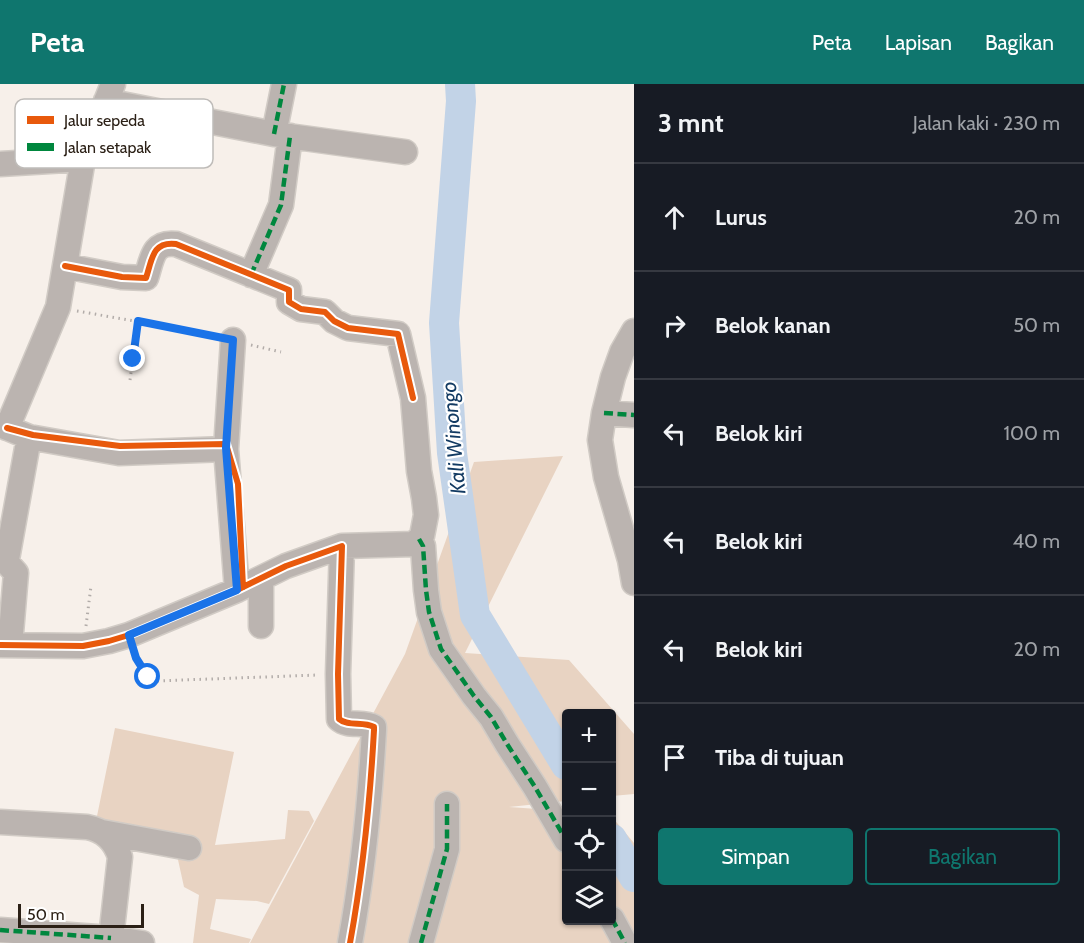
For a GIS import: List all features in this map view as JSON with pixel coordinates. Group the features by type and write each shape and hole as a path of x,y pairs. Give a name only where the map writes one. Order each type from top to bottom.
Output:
{"street":[{"path":"251,275 281,206 284,84"},
{"path":"110,92 138,99"},
{"path":"213,118 282,135 405,152"},
{"path":"0,164 15,163"},
{"path":"81,168 58,307 3,427 29,437 118,453 226,448"},
{"path":"29,437 6,559 16,573 5,645 83,646 129,635 237,590 286,566 342,546 414,544 422,536 426,515 419,471 413,398 398,334 348,328 333,321 325,312 300,309 289,302 289,290 176,244 169,243 159,246 155,251 146,278 122,278 65,266"},
{"path":"634,331 622,352 613,377 600,440 604,467 632,560 634,583"},
{"path":"233,340 226,448 237,590"},
{"path":"604,414 634,415"},
{"path":"419,539 423,546 429,612 441,648 491,717 562,832"},
{"path":"342,546 339,719 344,723 374,727 371,791 364,857 350,943"},
{"path":"261,579 261,626"},
{"path":"421,943 447,849 447,804"},
{"path":"0,822 81,826 189,848"},
{"path":"102,832 118,849 120,857 111,938"},
{"path":"615,925 625,943"},
{"path":"0,930 111,938 142,943"}],"path":[{"path":"58,307 233,340 281,352"},
{"path":"130,380 138,321"},
{"path":"83,646 91,586"},
{"path":"129,635 142,669 148,677 156,681 338,674"}],"shaded area":[{"path":"563,456 465,653 569,660 612,709 562,709 562,801 509,807 562,811 562,925 616,925 616,822 634,843 634,943 250,943 405,654 474,462"},
{"path":"616,714 634,734 634,794 616,796"},
{"path":"115,728 234,752 215,845 285,839 288,810 309,811 314,821 269,904 257,901 216,899 210,929 251,939 249,943 193,943 199,895 184,887 173,837 96,821"}],"waterway":[{"name":"Kali Winongo","path":"460,84 461,101 444,323 452,453 475,615 565,763"},
{"name":"Kali Winongo","path":"616,846 634,877"}],"marked path":[{"path":"274,134 284,84"},
{"path":"251,275 281,205 290,136"},
{"path":"604,413 634,415"},
{"path":"419,539 423,546 429,612 441,649 491,717 562,833"},
{"path":"421,943 447,849 447,804"},
{"path":"615,925 625,943"},
{"path":"0,930 111,938"}],"cycle path":[{"path":"65,266 122,277 146,278 154,253 162,246 176,244 289,290 289,302 301,309 325,312 334,321 348,328 398,334 413,398"},
{"path":"7,428 33,435 120,446 226,444 238,484 243,587"},
{"path":"0,645 83,646 109,641 129,635 237,590 286,566 342,546 339,719 347,723 374,727 365,837 350,943"}],"route":[{"path":"133,359 138,321 233,340 226,448 237,590 129,635 136,658 148,677"}]}
